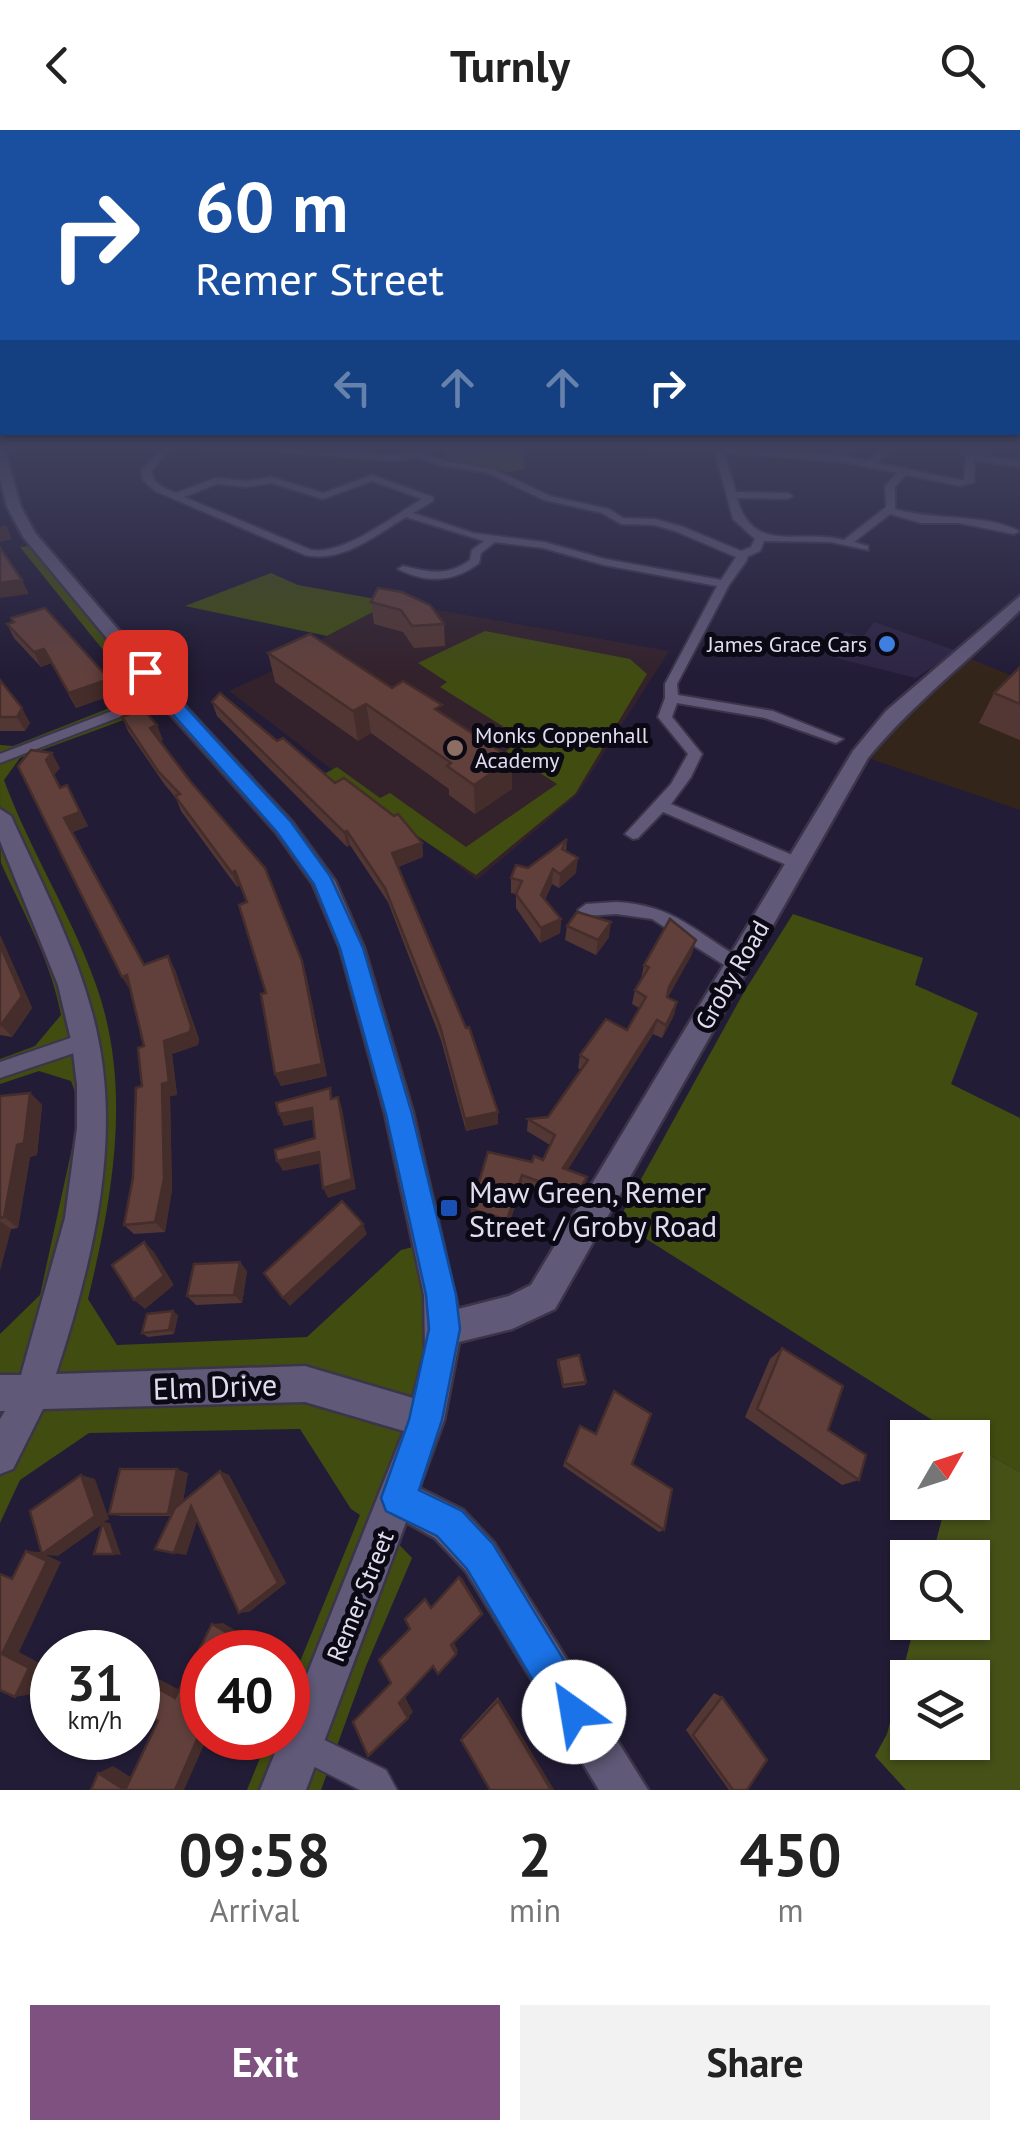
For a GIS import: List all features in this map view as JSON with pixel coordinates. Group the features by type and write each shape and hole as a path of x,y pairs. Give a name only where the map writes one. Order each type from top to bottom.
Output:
{"street":[{"name":"Remer Street","path":"22,521 164,695 284,827 323,882 352,948 399,1114 441,1295 444,1329 426,1420 310,1721"},
{"path":"236,521 308,553 322,555 343,550 395,521"},
{"path":"432,521 490,540 544,545 604,562 724,584"},
{"path":"645,521 679,529 741,555 756,549 760,538"},
{"path":"741,521 760,538 807,536 864,548"},
{"path":"846,543 873,521"},
{"path":"965,521 1014,531"},
{"path":"403,569 452,578 475,562 476,552 490,540"},
{"path":"634,834 683,780 695,754 665,717 672,698 671,684 724,584 742,560 741,555"},
{"name":"Groby Road","path":"444,1329 512,1312 542,1297 877,732 959,661 1020,600"},
{"path":"0,760 164,695"},
{"path":"672,698 768,714 832,744 850,722"},
{"path":"660,805 796,864"},
{"path":"0,816 64,962 86,1041 94,1099 76,1246 17,1392 0,1456"},
{"path":"586,910 647,908 681,924 711,952 738,965"},
{"path":"0,1070 86,1041"},
{"name":"Elm Drive","path":"17,1392 304,1384 336,1390 426,1420"},
{"path":"398,1498 449,1524 480,1556 556,1686 625,1790"},
{"path":"310,1748 375,1781 381,1790"},
{"name":"Remer Street","path":"283,1790 295,1760"}],"shaded area":[{"name":"Monks Coppenhall Academy","path":"392,602 669,651 577,795 477,880 229,691 307,655 301,650"},
{"name":"James Grace Cars","path":"874,622 957,651 916,678 828,656 846,632 863,637"},
{"path":"971,659 1020,679 1020,810 871,759 893,728"}],"green space":[{"path":"37,545 170,712 151,710 20,758 4,780 85,956 107,1021 116,1100 115,1140 105,1220 88,1299 117,1345 307,1337 401,1250 429,1243 441,1295 385,1530 412,1558 366,1666 321,1790 247,1790 259,1760 310,1760 310,1637 360,1515 351,1509 300,1429 89,1433 20,1480 0,1523 0,1334 40,1295 79,1103 71,1081 39,1071 0,1084 0,1059 35,1046 61,1015 43,956 1,863 0,745 13,746 140,696 20,547"},
{"path":"271,573 298,585 392,602 327,636 185,606"},
{"path":"485,631 630,659 647,674 575,794 476,875 324,774 337,767 380,798 390,793 466,847 557,784 506,751 523,739 440,687 447,682 418,663"},
{"path":"793,914 923,958 915,985 978,1013 951,1084 1020,1118 1020,1472 990,1455 990,1420 932,1420 618,1221 744,992"},
{"path":"990,1455 1020,1472 1020,1790 906,1790 875,1756 890,1722 890,1760 990,1760 990,1660 906,1660 911,1640 990,1640 990,1540 936,1540 942,1520 990,1520"}],"building":[{"path":"0,548 22,580 0,583"},
{"path":"378,588 402,592 430,605 444,624 412,626 401,610 371,602"},
{"path":"45,608 109,679 69,693 44,649 34,652 7,624 14,622 11,618"},
{"path":"310,634 392,688 403,681 442,705 435,709 512,759 474,785 447,766 451,763 366,704 353,711 268,653"},
{"path":"1020,667 1020,704 994,693"},
{"path":"0,680 22,708 17,717 0,717"},
{"path":"220,693 277,741 283,738 335,783 344,778 394,816 398,814 422,843 392,853 466,1028 469,1027 498,1112 465,1119 440,1026 385,888 347,831 212,702"},
{"path":"143,709 157,725 150,728 190,781 265,868 302,961 322,1064 275,1074 261,994 266,993 239,905 247,902 235,871 232,873 175,796 180,794 158,771 122,717"},
{"path":"31,750 52,753 46,760 60,788 67,785 80,812 64,818 144,965 168,956 191,1026 190,1032 164,1041 169,1082 162,1084 164,1179 155,1222 124,1225 133,1177 136,1088 142,1086 138,1048 144,1046 127,975 122,977 18,766"},
{"path":"567,839 562,849 578,858 560,874 553,869 541,895 561,919 541,928 516,894 522,881 511,878 516,865 528,868"},
{"path":"577,912 611,922 598,940 567,926"},
{"path":"670,919 696,940 669,987 667,997 677,1002 666,1025 657,1020 563,1168 587,1177 576,1195 522,1175 507,1220 471,1209 488,1152 532,1162 534,1156 543,1160 555,1135 528,1119 548,1117 588,1060 580,1055 606,1019 627,1030 646,997 635,990 649,967 644,965"},
{"path":"0,945 22,996 1,1025 0,1024"},
{"path":"330,1088 331,1099 338,1097 352,1179 323,1188 319,1152 277,1161 275,1150 315,1138 312,1108 279,1114 276,1103"},
{"path":"30,1093 24,1143 17,1145 4,1217 0,1218 0,1096"},
{"path":"342,1201 363,1224 283,1298 264,1273"},
{"path":"144,1242 164,1276 134,1300 112,1265"},
{"path":"240,1262 234,1295 187,1296 194,1264"},
{"path":"173,1311 169,1330 142,1333 147,1314"},
{"path":"782,1348 843,1386 828,1430 866,1455 859,1480 757,1409"},
{"path":"579,1355 586,1382 563,1385 558,1360"},
{"path":"614,1391 651,1414 632,1464 672,1489 664,1530 565,1462 580,1426 596,1434"},
{"path":"120,1469 177,1469 168,1514 109,1514"},
{"path":"220,1471 278,1583 239,1613 191,1506 174,1553 155,1549 175,1508"},
{"path":"81,1475 95,1516 42,1554 30,1511"},
{"path":"103,1522 114,1554 94,1554"},
{"path":"26,1551 47,1561 2,1654 29,1668 15,1697 0,1690 0,1574 12,1579"},
{"path":"459,1577 482,1614 451,1645 456,1654 438,1674 433,1666 399,1703 408,1718 368,1756 353,1722 391,1683 379,1660 410,1629 405,1619 425,1599 431,1608"},
{"path":"180,1688 180,1760 188,1760 175,1790 125,1790 139,1760 160,1760 160,1690 175,1698"},
{"path":"722,1697 767,1760 747,1790 733,1790 693,1735"},
{"path":"498,1701 551,1790 490,1790 461,1740"},
{"path":"98,1773 125,1790 91,1790"}],"place":[{"name":"James Grace Cars","path":"887,644"},
{"name":"Monks Coppenhall Academy","path":"455,748"},
{"name":"Maw Green, Remer Street / Groby Road","path":"449,1208"}],"route":[{"path":"145,672 284,827 323,882 352,948 399,1114 441,1295 444,1329 426,1420 398,1498 449,1524 480,1556 574,1712"}]}
